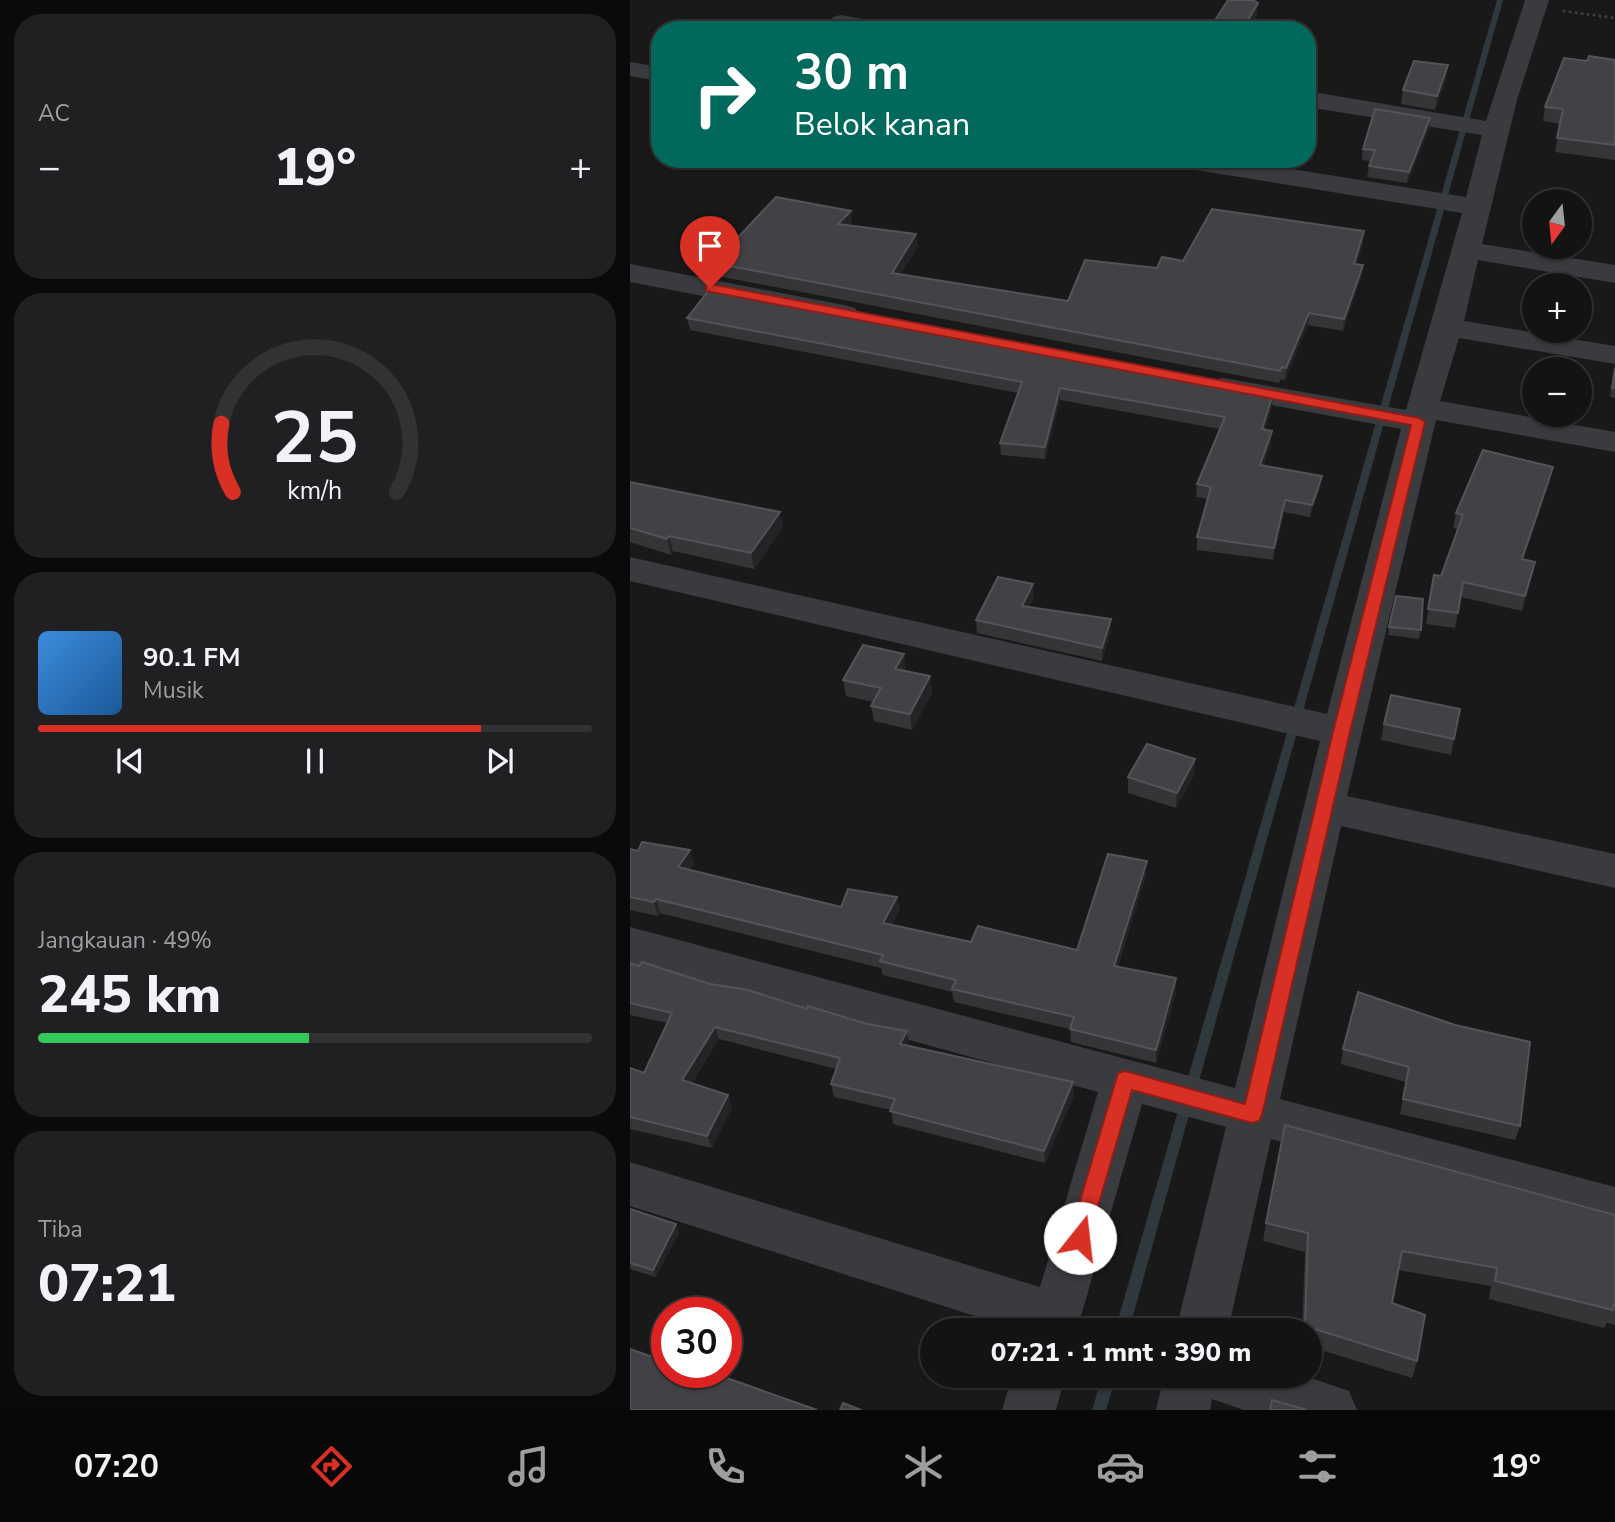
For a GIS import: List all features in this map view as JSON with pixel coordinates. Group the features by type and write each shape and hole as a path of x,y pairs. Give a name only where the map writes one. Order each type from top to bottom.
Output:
{"street":[{"path":"1204,1318 1238,1111 1326,807 1325,728 1414,416 1447,327 1467,250 1469,205 1489,129 1536,4"},
{"path":"630,69 651,72"},
{"path":"1316,100 1489,129"},
{"path":"1234,168 1469,205"},
{"path":"1467,250 1615,274"},
{"path":"630,273 874,320"},
{"path":"1447,327 1615,355"},
{"path":"1200,383 1349,411 1414,416 1615,442"},
{"path":"630,569 1325,728"},
{"path":"1326,807 1615,871"},
{"path":"630,945 1238,1111 1615,1210"},
{"path":"1057,1318 1137,1082"},
{"path":"630,1184 1040,1318"},
{"path":"1029,1410 1036,1388"},
{"path":"1183,1410 1188,1388"},
{"path":"1258,1388 1329,1410"}],"path":[{"path":"1536,4 1615,18"}],"building":[{"path":"1228,0 1253,0 1258,3 1247,21 1215,21"},
{"path":"1589,56 1615,60 1615,145 1557,138 1563,109 1545,107 1564,58 1587,61"},
{"path":"1414,61 1448,65 1437,96 1403,90"},
{"path":"1375,109 1430,118 1409,172 1369,166 1375,150 1363,149"},
{"path":"776,197 851,211 838,224 916,234 892,273 1068,301 1085,260 1157,268 1162,257 1183,261 1212,209 1364,231 1354,264 1363,265 1344,319 1309,313 1286,368 1282,367 1280,371 714,263"},
{"path":"710,289 1273,394 1262,429 1272,431 1260,465 1322,476 1312,505 1285,500 1274,548 1197,537 1211,487 1197,484 1225,417 1060,388 1045,447 1000,443 1022,382 687,318"},
{"path":"1483,450 1553,467 1522,559 1535,562 1525,596 1463,582 1458,613 1428,609 1434,575 1441,576 1463,515 1456,513"},
{"path":"630,482 780,512 751,553 669,536 667,539 630,528"},
{"path":"998,577 1033,584 1022,606 1111,619 1102,648 976,620"},
{"path":"1396,596 1423,599 1421,630 1389,627"},
{"path":"863,645 904,654 895,669 930,676 910,714 871,706 881,688 843,680"},
{"path":"1391,695 1460,709 1454,739 1384,724"},
{"path":"1147,744 1195,759 1177,793 1128,777"},
{"path":"642,842 690,850 678,867 841,907 848,889 897,897 883,923 971,942 978,926 1077,950 1108,854 1147,861 1114,966 1176,978 1156,1050 1070,1029 1074,1017 952,989 956,980 880,961 883,955 656,899 654,902 630,897 630,849 638,851"},
{"path":"642,962 710,984 748,990 807,1009 808,1006 867,1024 907,1031 900,1044 1073,1082 1044,1151 890,1111 895,1099 831,1084 840,1058 715,1027 682,1080 728,1095 707,1136 630,1117 630,1068 644,1073 672,1013 630,1003 630,963 639,966"},
{"path":"1358,992 1455,1025 1530,1042 1520,1126 1403,1099 1409,1067 1343,1049"},
{"path":"1285,1125 1615,1215 1615,1305 1613,1310 1495,1281 1497,1268 1402,1251 1392,1303 1425,1315 1417,1361 1322,1331 1322,1318 1305,1318 1308,1233 1266,1223"},
{"path":"630,1209 676,1224 653,1270 630,1263"},
{"path":"630,1349 651,1356 651,1388 742,1388 742,1383 817,1410 630,1410"},
{"path":"1272,1400 1307,1410 1270,1410"},
{"path":"843,1403 861,1410 840,1410"}],"waterway":[{"path":"1191,1088 1500,0"},
{"path":"1125,1318 1186,1104"},
{"path":"1099,1410 1105,1388"}],"route":[{"path":"710,288 1349,411 1419,422 1342,732 1252,1115 1125,1079 1080,1238"}]}
